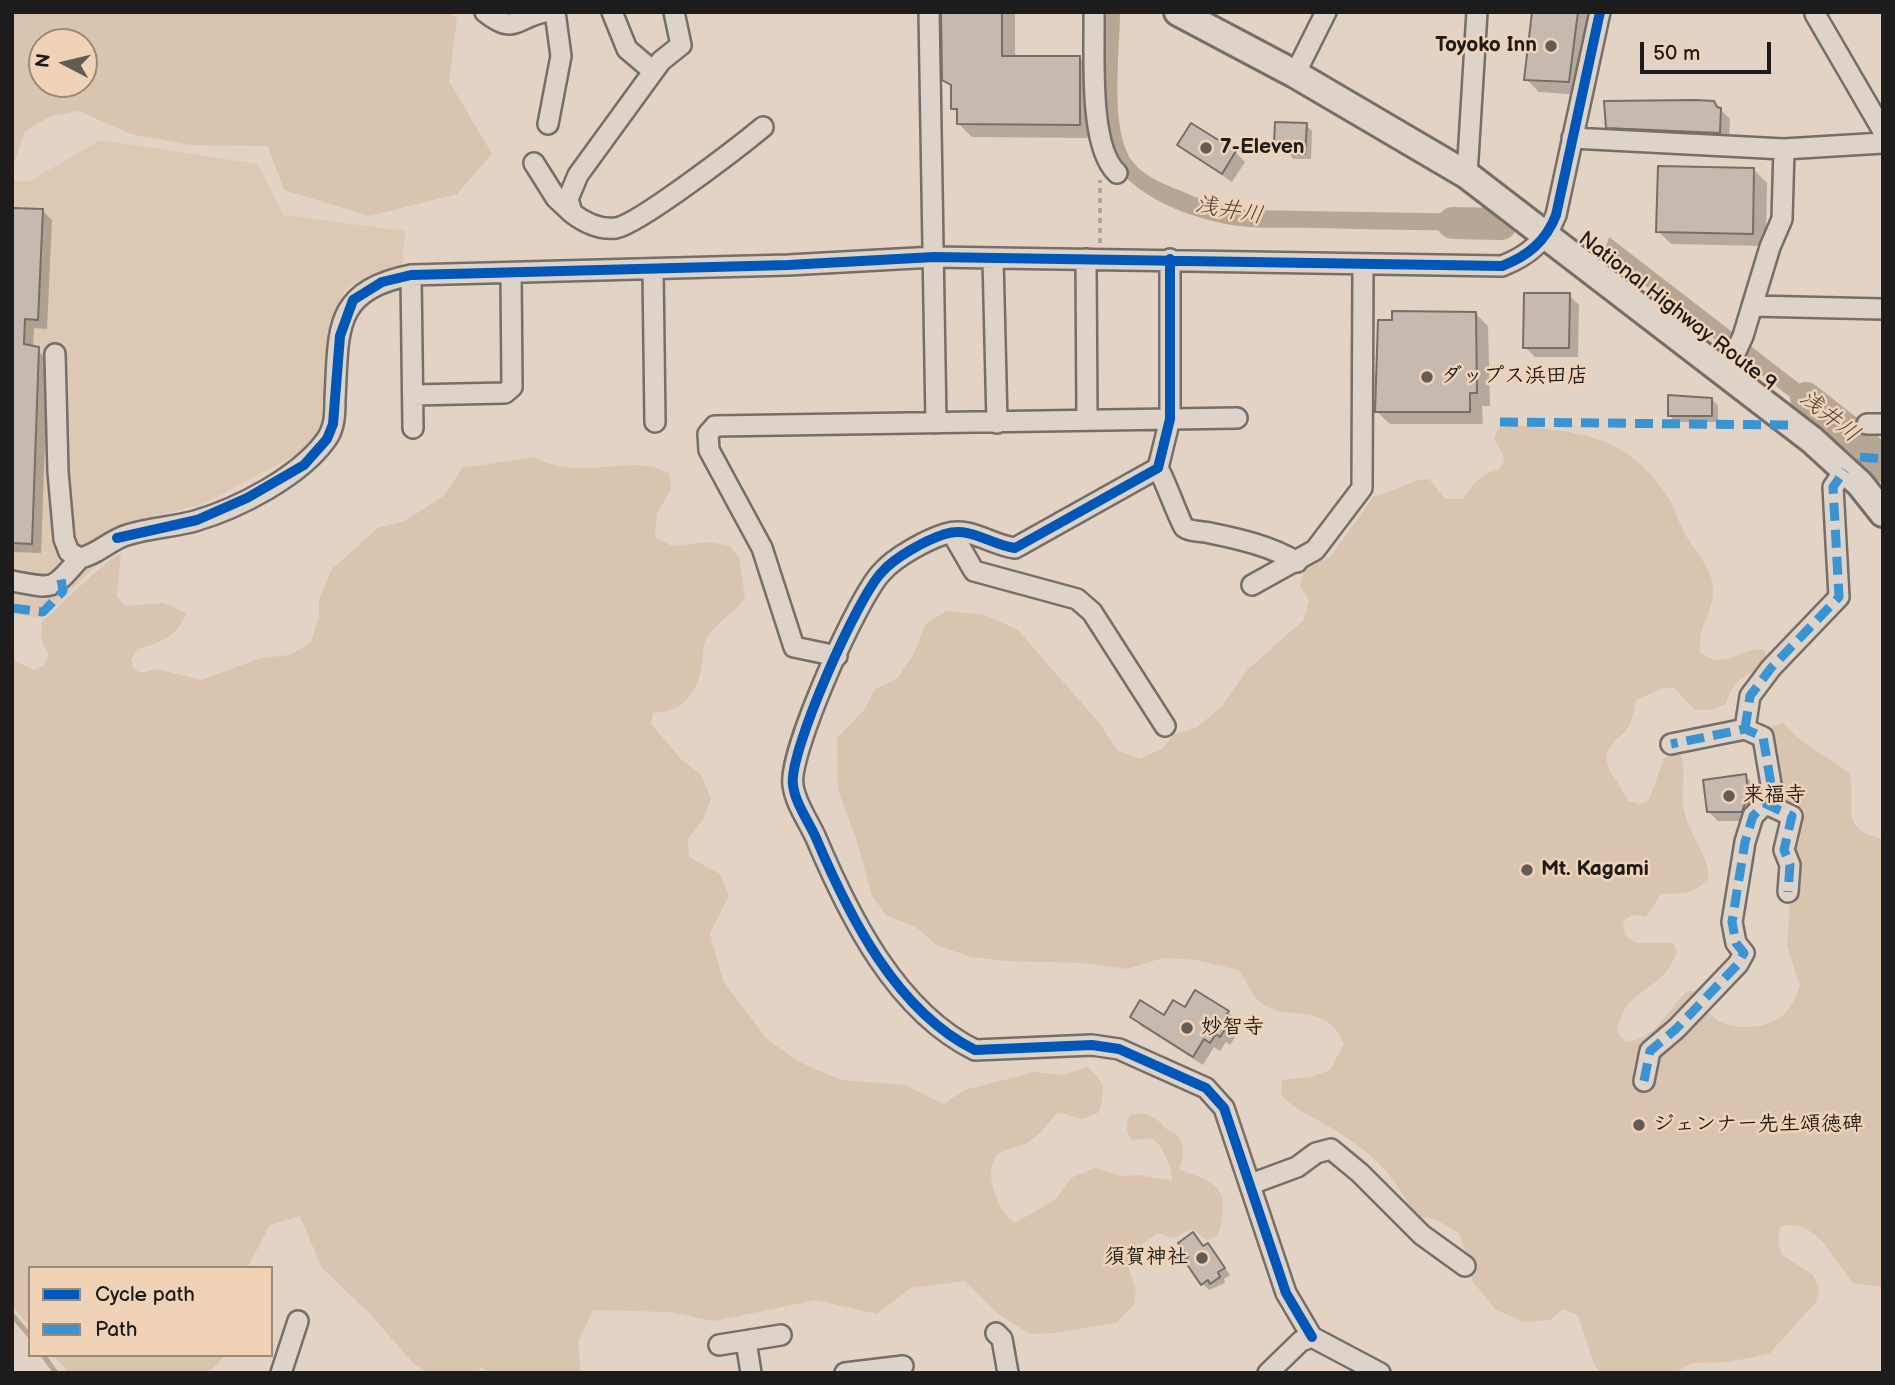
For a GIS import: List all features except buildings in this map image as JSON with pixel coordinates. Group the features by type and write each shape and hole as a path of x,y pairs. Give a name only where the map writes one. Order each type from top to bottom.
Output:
{"highway":[{"name":"National Highway Route 9","path":"1178,12 1295,74 1467,175 1729,365 1845,470 1883,513"}],"street":[{"path":"485,12 501,24 511,26 544,12"},
{"path":"548,124 561,56 555,12"},
{"path":"612,12 627,50 653,71"},
{"path":"572,213 568,199 578,175 653,71 681,45 674,12"},
{"path":"929,12 936,423"},
{"path":"1094,12 1100,148 1108,165 1117,173"},
{"path":"1295,74 1326,12"},
{"path":"1467,175 1477,12"},
{"path":"12,581 47,588 56,585 80,558 89,556 117,538 197,520 247,498 304,465 327,439 333,425 340,336 353,300 382,282 411,275 653,270 934,257 1502,266 1523,256 1548,235 1556,215 1600,12"},
{"path":"1815,14 1883,131"},
{"path":"534,163 556,198 572,213 595,227 619,228 733,152 763,127"},
{"path":"1572,138 1784,149 1883,143"},
{"path":"1729,365 1743,336 1770,247 1782,219 1784,149"},
{"path":"993,258 997,424"},
{"path":"1087,421 1093,259"},
{"path":"1170,259 1170,419 1158,468 1177,505 1180,520 1188,529 1283,553 1297,562"},
{"path":"1252,585 1297,562 1323,541 1364,482 1363,265"},
{"path":"653,270 655,422"},
{"path":"413,395 505,393 512,387 512,273"},
{"path":"411,275 413,428"},
{"path":"1752,306 1883,309"},
{"path":"55,354 58,472 64,539 69,552 80,558"},
{"path":"837,656 794,648 762,548 709,450 708,434 715,426 997,424 1237,418"},
{"path":"1158,468 1016,548 994,544 971,531 952,533 928,543 883,570 870,587 803,732 792,785 848,908 864,936 922,1010 962,1044 975,1050 1092,1045 1119,1049 1206,1088 1224,1108 1286,1293 1312,1337 1380,1373"},
{"path":"1745,729 1750,696 1771,668 1839,597 1833,487 1845,470"},
{"path":"952,533 974,571 1077,599 1092,612 1165,726"},
{"path":"1644,1081 1650,1051 1676,1029 1738,964 1744,953 1736,943 1732,922 1734,903 1753,816 1773,796 1763,737 1745,729 1671,744"},
{"path":"1764,803 1792,816 1784,850 1790,865 1788,892"},
{"path":"1251,1184 1297,1167 1316,1153 1331,1149 1360,1173 1422,1235 1465,1266"},
{"path":"281,1373 298,1321"},
{"path":"996,1333 1002,1339 1008,1373"},
{"path":"719,1345 781,1335"},
{"path":"1268,1373 1301,1341 1312,1337"},
{"path":"746,1341 751,1373"},
{"path":"845,1373 903,1366"}],"path":[{"path":"1093,259 1100,148"}],"shaded area":[{"path":"12,12 450,12 457,19 449,81 492,154 457,194 370,216 284,190 268,146 190,145 131,134 79,111 51,116 25,131 12,170"},
{"path":"100,140 258,164 283,215 405,231 402,270 375,273 347,288 341,298 329,327 330,369 324,419 315,439 305,450 203,504 112,527 122,546 113,550 52,609 40,618 12,614 12,181 30,181"},
{"path":"1514,425 1583,435 1603,441 1638,462 1670,500 1683,530 1712,579 1713,595 1701,634 1700,652 1709,658 1726,660 1747,652 1764,650 1767,657 1756,669 1739,680 1726,704 1711,710 1695,710 1674,688 1663,688 1636,700 1629,726 1608,751 1607,762 1613,776 1628,801 1639,804 1649,800 1664,758 1673,753 1680,754 1684,810 1708,868 1709,877 1699,887 1688,892 1661,894 1646,917 1632,915 1623,921 1625,935 1636,943 1673,943 1677,951 1663,975 1636,997 1621,1016 1617,1031 1625,1042 1636,1040 1653,1030 1687,991 1694,991 1715,1018 1740,1027 1759,1026 1776,1020 1786,1012 1795,997 1800,986 1787,946 1793,848 1790,807 1777,795 1767,739 1773,726 1783,723 1799,739 1849,773 1854,822 1859,829 1883,839 1883,1287 1853,1283 1823,1242 1813,1234 1792,1225 1780,1227 1778,1240 1781,1254 1813,1275 1819,1288 1816,1302 1769,1354 1728,1362 1692,1363 1674,1373 1601,1373 1595,1366 1578,1315 1563,1309 1550,1320 1524,1322 1496,1310 1473,1282 1460,1234 1437,1220 1415,1216 1391,1177 1372,1157 1281,1095 1282,1080 1311,1077 1330,1070 1344,1044 1337,1030 1328,1022 1305,1014 1270,1008 1257,999 1238,970 1196,960 1163,958 1127,969 1082,963 1005,961 971,957 936,945 916,927 886,915 872,896 856,838 838,790 837,738 864,710 875,689 897,679 914,654 925,625 946,611 985,615 1018,630 1099,723 1117,750 1140,759 1163,748 1174,734 1196,728 1222,706 1248,669 1304,620 1309,601 1300,585 1305,568 1330,557 1374,496 1429,479 1445,499 1463,499 1478,480 1499,470 1505,459 1494,438 1498,429"},
{"path":"534,457 551,465 569,468 639,465 655,468 670,474 671,489 657,513 655,537 672,546 708,542 730,546 739,557 745,597 707,637 700,674 693,692 681,705 653,713 651,724 681,759 701,775 711,799 704,818 688,839 689,857 720,874 729,896 710,933 723,981 767,1039 797,1061 842,1080 905,1085 944,1104 964,1090 1035,1072 1063,1075 1087,1067 1098,1077 1103,1087 1098,1113 1082,1119 1058,1112 1031,1140 1024,1145 1004,1150 995,1158 991,1178 993,1189 1002,1210 1015,1223 1056,1199 1071,1178 1095,1168 1122,1176 1140,1175 1172,1181 1161,1147 1152,1139 1132,1140 1130,1137 1127,1122 1130,1115 1145,1114 1153,1117 1177,1135 1183,1148 1179,1169 1208,1181 1220,1192 1223,1200 1221,1224 1213,1238 1207,1240 1192,1229 1174,1238 1157,1233 1132,1252 1127,1263 1136,1292 1134,1305 1116,1323 1055,1333 1030,1334 998,1314 965,1281 911,1288 877,1314 816,1300 714,1321 669,1312 593,1310 578,1341 581,1373 489,1373 481,1367 477,1373 427,1373 414,1364 370,1314 322,1268 300,1216 270,1225 248,1266 28,1266 28,1324 12,1306 12,627 15,661 34,670 43,666 49,655 41,639 42,622 94,573 121,554 117,596 125,606 164,603 186,613 178,628 167,638 137,649 131,660 134,669 141,673 157,669 201,680 261,658 290,655 311,642 319,617 319,599 332,569 378,528 405,521 445,495 462,468"},
{"path":"56,1357 224,1357 208,1373 68,1373"}],"water":[{"path":"1099,12 1120,12 1118,111 1121,131 1133,162 1154,179 1204,200 1238,209 1482,214 1505,231 1249,227 1202,218 1164,204 1131,183 1108,154"},
{"path":"1609,237 1844,418 1833,430 1604,254"},
{"path":"1850,423 1883,450 1883,477 1839,434"}],"waterway":[{"name":"浅井川","path":"1453,223 1501,224"},
{"name":"浅井川","path":"1806,398 1862,442 1883,466"},
{"path":"12,1315 28,1334"},
{"path":"44,1357 56,1373"}],"marked path":[{"path":"1500,422 1792,425"},
{"path":"1860,457 1883,459"},
{"path":"1745,729 1750,696 1771,668 1839,597 1833,487 1845,470"},
{"path":"12,608 43,612 63,591 61,579"},
{"path":"1644,1081 1650,1051 1676,1029 1738,964 1744,953 1736,943 1732,922 1745,842 1753,816 1773,796 1763,737 1745,729 1671,744"},
{"path":"1764,803 1792,816 1784,850 1790,865 1788,892"}],"cycle path":[{"path":"117,538 197,520 247,498 304,465 327,439 333,424 340,336 353,300 382,282 411,275 788,265 934,257 1502,266 1535,246 1547,233 1556,215 1600,12"},
{"path":"1170,259 1170,419 1158,468 1015,548 972,534 954,532 920,545 888,566 857,611 827,676 801,742 794,768 793,785 799,805 844,899 878,959 921,1011 947,1033 975,1050 1092,1045 1119,1049 1206,1088 1224,1108 1286,1293 1312,1337"}],"place":[{"name":"Toyoko Inn","path":"1551,46"},
{"name":"7-Eleven","path":"1206,148"},
{"name":"ダップス浜田店","path":"1427,377"},
{"name":"来福寺","path":"1729,796"},
{"name":"Mt. Kagami","path":"1527,870"},
{"name":"妙智寺","path":"1187,1028"},
{"name":"ジェンナー先生頌徳碑","path":"1639,1125"},
{"name":"須賀神社","path":"1202,1258"}]}
